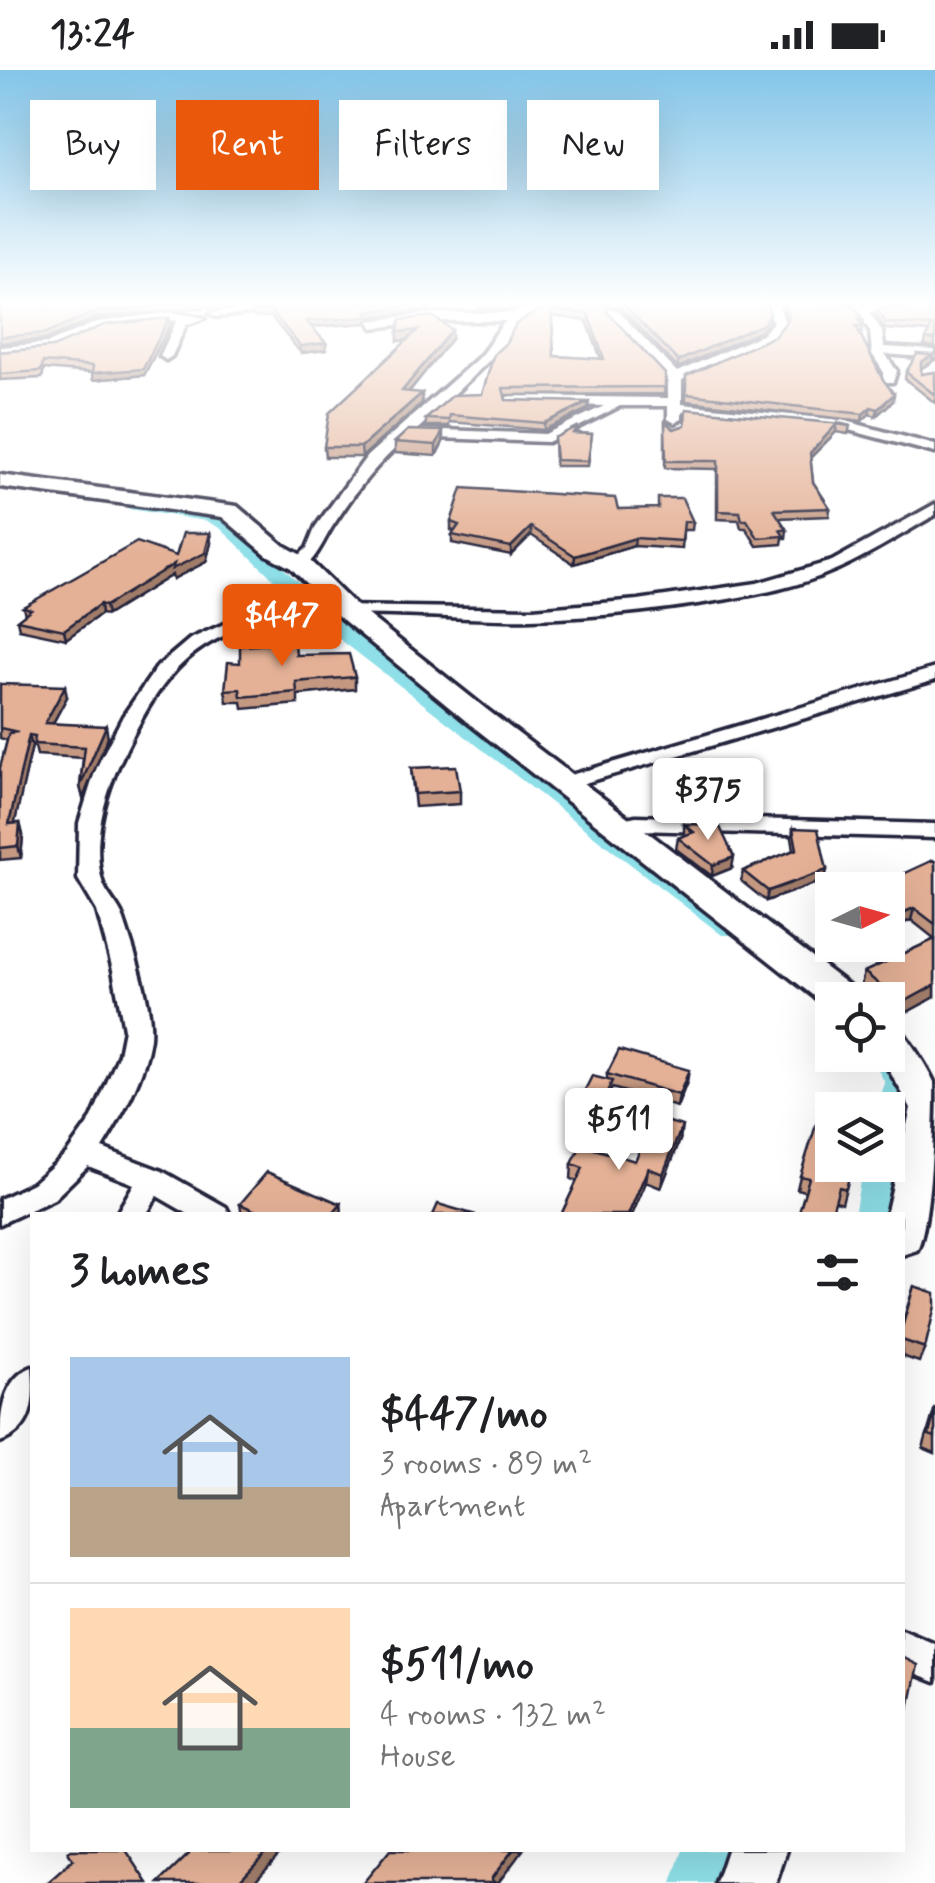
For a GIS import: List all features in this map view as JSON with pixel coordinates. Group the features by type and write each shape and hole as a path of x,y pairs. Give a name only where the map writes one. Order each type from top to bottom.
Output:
{"street":[{"path":"300,563 314,550 324,526 372,459 455,387"},
{"path":"675,387 675,429"},
{"path":"511,400 675,404 824,421 935,448"},
{"path":"404,433 548,438 561,428 608,411 618,402"},
{"path":"0,481 229,511 275,550 300,563 328,612 620,826 820,982"},
{"path":"0,1212 30,1202 86,1154 110,1114 137,1031 108,910 90,882 91,833 102,777 123,732 166,668 201,640 236,622 328,612 529,615 743,590 826,570 935,509"},
{"path":"564,784 935,674"},
{"path":"620,826 636,823 935,831"},
{"path":"905,1056 935,1081"},
{"path":"905,1068 915,1089 931,1105 905,1224"},
{"path":"86,1154 152,1179 210,1212"},
{"path":"133,1212 152,1179"},
{"path":"14,1427 30,1387"},
{"path":"905,1650 935,1663"},
{"path":"746,1883 756,1852"}],"building":[{"path":"357,387 406,387 402,391 422,393 361,447 324,447 329,413"},
{"path":"484,387 665,387 503,388 506,400 589,402 544,423 450,415 449,420 426,419 453,395 482,394"},
{"path":"686,387 888,387 894,394 878,409 871,407 863,414 686,394"},
{"path":"686,409 842,424 850,426 837,424 810,453 813,482 830,508 774,510 787,530 780,530 784,536 758,538 740,512 718,511 718,461 666,461 665,422 674,429 685,425"},
{"path":"578,426 573,433 592,434 588,461 556,460 554,438"},
{"path":"408,430 443,431 436,445 395,442"},
{"path":"462,488 615,498 618,509 658,508 658,498 682,498 693,522 684,522 682,541 635,538 575,556 531,527 511,547 452,535 459,525 451,522"},
{"path":"183,533 210,533 205,553 172,569 174,564 105,606 100,604 64,630 17,620 31,609 23,607 137,542 176,556"},
{"path":"295,643 296,655 349,654 355,677 296,682 297,692 241,697 240,689 225,690 228,662 240,663 240,646"},
{"path":"0,684 65,686 45,723 106,726 80,786 85,747 34,744 35,736 29,735 9,824 20,823 18,846 0,848 0,768 9,733 18,732 0,728"},
{"path":"456,766 460,791 415,794 411,768"},
{"path":"684,824 719,825 734,857 713,865 678,838 694,832"},
{"path":"793,828 818,829 827,870 768,891 743,871 797,849"},
{"path":"935,862 935,924 914,908 905,912 905,873"},
{"path":"935,939 935,985 905,1001 905,982 876,982 864,972 886,962 905,962 905,953"},
{"path":"619,1050 689,1070 679,1095 607,1074"},
{"path":"592,1076 612,1081 604,1099 583,1094"},
{"path":"653,1117 682,1126 663,1174 648,1168 629,1212 562,1212 583,1168 572,1164 581,1145 635,1161"},
{"path":"815,1128 815,1182 848,1182 846,1189 839,1187 832,1212 799,1212 809,1178 800,1176"},
{"path":"267,1172 341,1204 334,1212 258,1212 240,1204"},
{"path":"438,1204 466,1212 434,1212"},
{"path":"914,1286 935,1293 925,1348 905,1341 905,1318"},
{"path":"935,1411 935,1437 929,1435"},
{"path":"905,1658 918,1665 905,1728"},
{"path":"68,1852 127,1852 148,1883 47,1883 73,1860"},
{"path":"266,1852 237,1883 159,1883 189,1854"},
{"path":"388,1852 511,1852 491,1879 495,1883 363,1883"}],"waterway":[{"path":"135,505 211,516 226,524 331,623 731,929"},
{"path":"896,1072 898,1092"},
{"path":"871,1212 876,1182"},
{"path":"696,1883 705,1852"}]}
